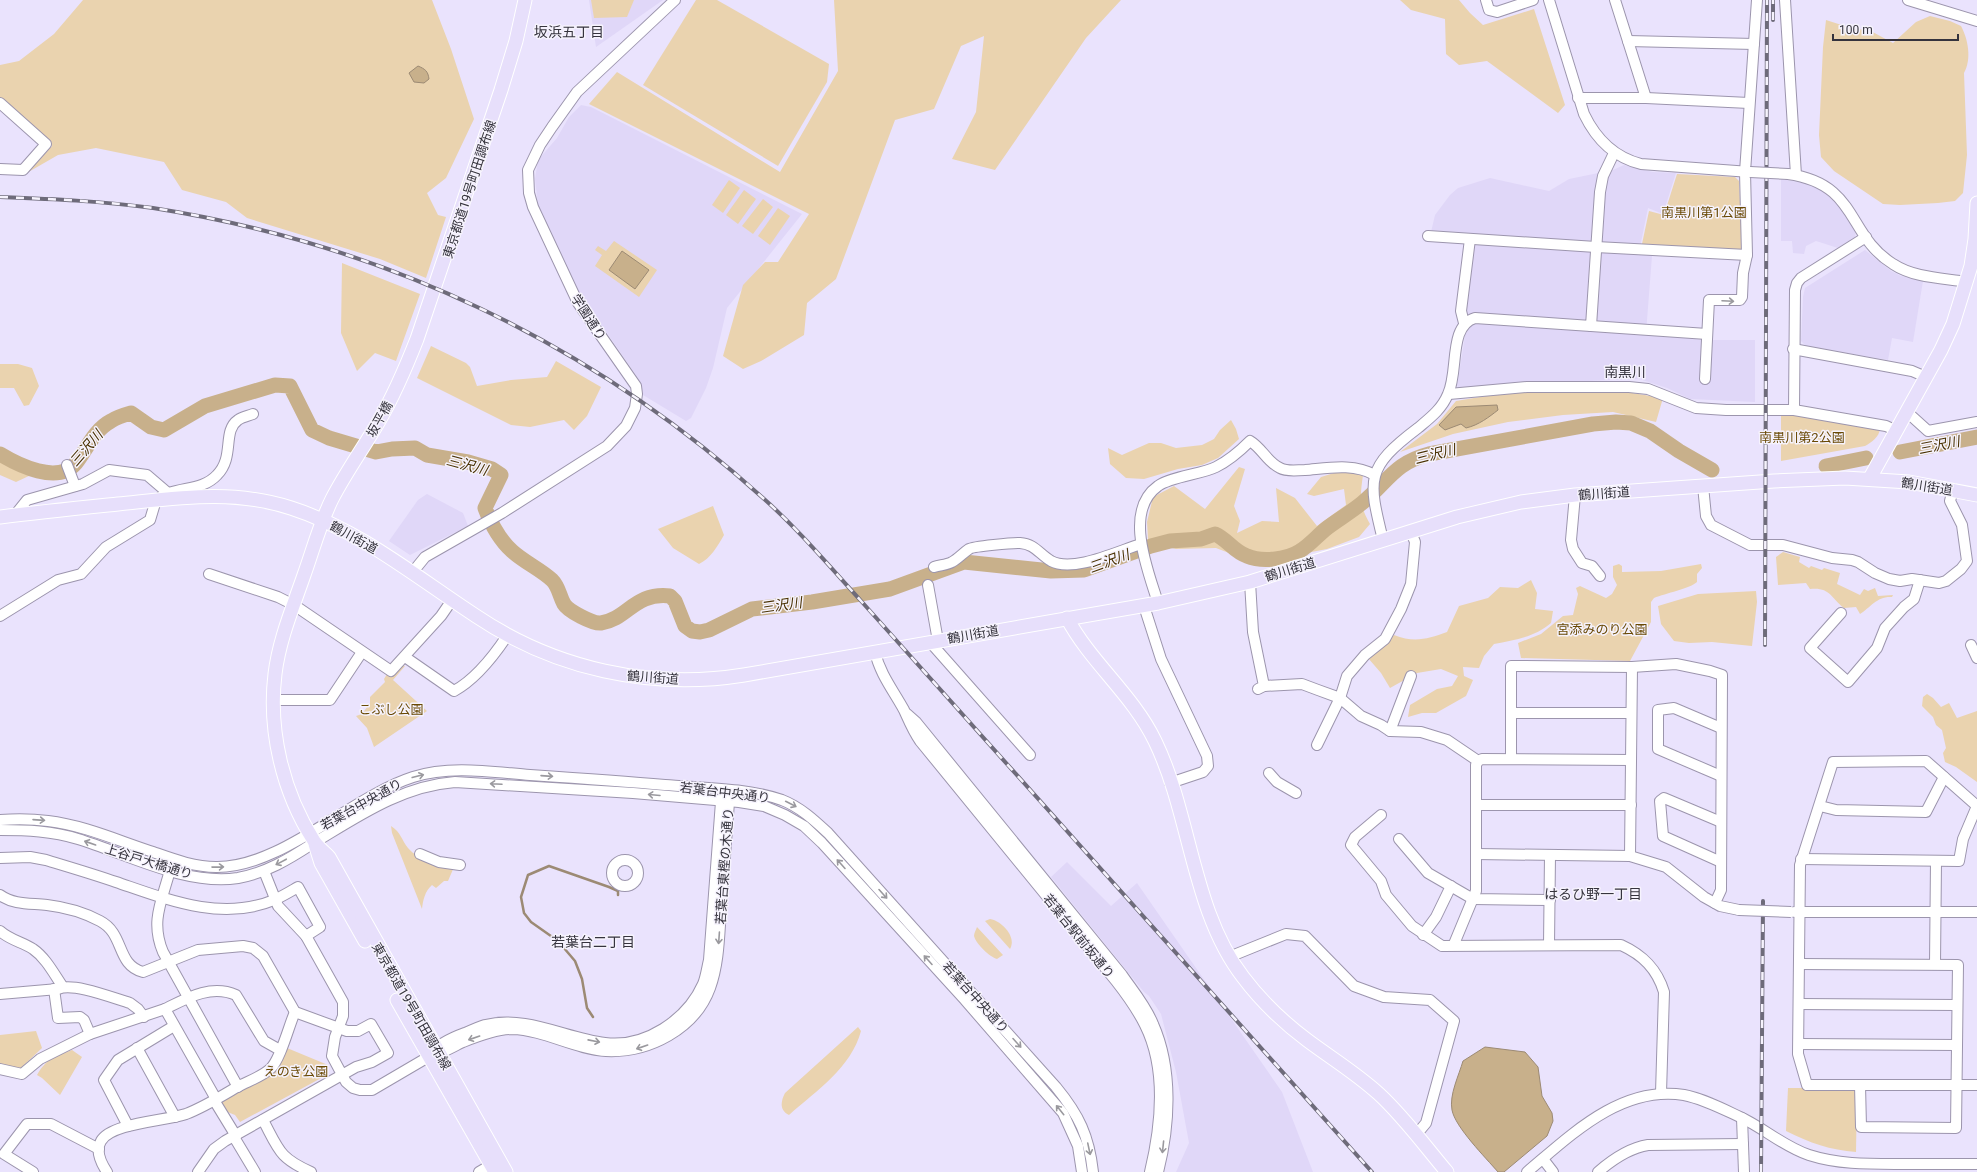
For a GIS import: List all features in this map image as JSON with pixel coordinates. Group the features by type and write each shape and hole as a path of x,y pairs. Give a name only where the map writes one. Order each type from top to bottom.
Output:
{"main road":[{"name":"東京都道19号町田調布線","path":"403,374 447,254 497,104 516,40 524,0"},
{"path":"1870,478 1950,331 1967,282 1975,239 1977,203"},
{"name":"坂平橋","path":"354,463 403,374"},
{"name":"東京都道19号町田調布線","path":"354,463 333,497 323,520 282,639 275,674 274,700 275,729 280,763 292,796 312,838 321,863 506,1172"},
{"name":"鶴川街道","path":"0,517 209,495 251,499 291,508 323,520 361,540 507,636 549,655 589,668 624,676 665,680 726,678 1067,618 1144,606 1250,582 1494,507 1521,502 1575,495 1810,479 1870,478 1953,489 1977,494"},
{"path":"1067,618 1081,642 1132,703 1146,725 1162,757 1214,924 1230,957 1242,976 1262,1000 1285,1023 1350,1070 1379,1094 1447,1172"},
{"name":"東京都道19号町田調布線","path":"435,1052 493,1169"}],"street":[{"name":"学園通り","path":"412,573 425,557 502,513 607,446 626,426 635,408 637,394 636,386 578,303 533,207 528,193 528,170 540,145 577,92 675,0"},
{"path":"1486,0 1489,10 1497,12 1533,0"},
{"path":"1549,0 1578,98 1590,127 1606,147 1614,153 1631,162 1641,164 1792,174 1816,181 1839,197 1866,237 1883,258 1905,271 1967,282"},
{"path":"1615,0 1646,98"},
{"path":"1706,379 1710,300 1735,301 1740,300 1742,297 1743,273 1747,255 1749,103 1757,0"},
{"path":"1785,0 1792,174"},
{"path":"1908,0 1937,4 1977,21"},
{"path":"1628,41 1754,44"},
{"path":"1578,98 1646,98 1749,103"},
{"path":"0,103 46,144 23,170 0,169"},
{"path":"1591,326 1600,192 1604,176 1614,153"},
{"path":"1428,236 1747,255"},
{"path":"1794,410 1793,349 1795,290 1797,282 1800,278 1866,237"},
{"path":"1383,540 1374,503 1374,477 1388,452 1432,418 1449,394 1458,335 1464,323 1462,311 1470,239"},
{"path":"1464,323 1475,318 1708,334"},
{"path":"1793,349 1912,371 1926,377"},
{"path":"1449,394 1527,387 1629,387 1648,389 1696,408 1726,410 1794,410 1886,426 1896,431"},
{"path":"1907,412 1928,431 1977,422"},
{"path":"0,616 58,580 81,574 106,547 150,520 156,500 168,493 199,487 218,474 228,459 229,435 232,426 239,419 253,414"},
{"path":"1158,603 1141,544 1139,522 1145,500 1158,485 1216,467 1250,441 1255,444 1267,459 1281,469 1292,471 1352,467 1363,469 1374,477"},
{"path":"67,465 73,482"},
{"path":"15,515 27,500 73,482 84,484 109,470 146,475 168,493"},
{"path":"1703,486 1706,516 1711,525 1750,545 1783,545 1832,558 1852,560 1889,579 1900,581 1912,579 1939,583 1946,582 1961,569 1966,561 1962,525 1950,501 1953,489"},
{"path":"1575,495 1571,540 1573,549 1582,563 1592,566 1600,576"},
{"path":"1317,745 1340,698 1347,676 1365,655 1385,639 1401,609 1411,584 1415,542 1411,532"},
{"path":"934,567 952,562 970,549 979,546 1021,543 1034,546 1050,560 1059,564 1072,564 1084,563 1141,544"},
{"path":"209,574 278,597 294,605 391,671 441,616 452,600"},
{"path":"1841,613 1810,648 1848,682 1877,648 1885,628 1904,607 1914,599 1920,580"},
{"path":"1250,582 1252,632 1261,687 1302,684 1340,698 1361,716 1390,731 1421,732 1447,740 1478,760 1631,760"},
{"path":"928,584 934,641 1030,755"},
{"path":"1144,606 1161,660 1207,756 1208,766 1203,772 1170,783"},
{"path":"404,657 454,691 467,684 497,650 507,636"},
{"path":"1971,645 1977,658"},
{"path":"274,700 330,700 362,652"},
{"path":"875,652 882,673 904,711"},
{"path":"1510,759 1511,666 1632,667 1676,664 1722,675 1721,890 1715,903"},
{"path":"1630,856 1632,667"},
{"path":"1390,731 1410,676"},
{"path":"1721,728 1674,708 1658,710 1658,749 1721,776"},
{"name":"若葉台駅前坂通り","path":"904,711 914,733 1116,981 1146,1026 1153,1048 1159,1085 1160,1103 1150,1172"},
{"name":"若葉台駅前坂通り","path":"904,711 916,722 929,740 1122,975 1142,1002 1160,1044 1167,1085 1166,1111 1158,1172"},
{"path":"1511,713 1631,713"},
{"path":"1454,944 1476,891 1476,805 1478,760"},
{"path":"1801,859 1959,861 1963,839 1977,806 1926,761 1834,762 1801,859 1796,912 1800,964 1798,1054 1807,1085 1977,1085"},
{"name":"若葉台中央通り","path":"312,838 388,787 413,777 447,771 509,773 726,790 769,796 784,801 810,816 828,833 1073,1107 1083,1126 1089,1143 1093,1172"},
{"path":"1269,773 1277,782 1296,793"},
{"path":"1820,806 1836,810 1926,812 1944,778"},
{"name":"若葉台中央通り","path":"312,838 392,798 436,783 455,782 633,793 725,802 764,806 785,815 804,826 822,843 964,1000 1063,1114 1078,1146 1082,1172"},
{"name":"若葉台東樫の木通り","path":"274,900 306,936 343,1002 343,1016 332,1048 332,1056 346,1082 353,1088 360,1090 372,1090 435,1052 490,1032 512,1029 535,1032 586,1048 606,1051 636,1049 660,1041 681,1027 699,1008 710,988 717,962 726,790"},
{"path":"1721,822 1664,798 1660,801 1663,836 1721,862"},
{"path":"1476,805 1631,805"},
{"path":"1381,815 1355,836 1351,845 1381,881 1386,895 1412,926 1442,946 1454,944 1621,946 1635,952 1649,964 1660,979 1664,992 1661,1093"},
{"name":"上谷戸大橋通り","path":"0,820 21,819 49,821 75,827 195,865 216,867 255,861 312,838"},
{"name":"上谷戸大橋通り","path":"0,830 29,830 56,833 170,870 206,878 218,879 236,878 264,871 312,838"},
{"path":"1399,839 1428,873 1473,899 1550,900"},
{"path":"420,854 439,862 460,865"},
{"path":"1476,854 1630,856 1666,867 1676,873 1692,888 1715,903 1739,910 1796,912 1977,912"},
{"path":"1549,945 1550,854"},
{"path":"0,858 30,857 46,860 162,898 202,908 231,909 254,906 274,900 298,887 320,927 306,936"},
{"path":"1935,964 1936,861"},
{"path":"170,870 157,914 156,927 158,939 168,961 238,1087"},
{"path":"264,871 274,900"},
{"path":"1423,934 1436,917 1451,886"},
{"path":"0,895 7,900 19,903 61,907 99,920 114,932 126,961 135,970 143,972 198,950 243,946 253,948 262,956 295,1012 348,1031 358,1031 371,1024 388,1053 372,1062 356,1067 214,1149 199,1172"},
{"path":"0,931 7,937 33,950 43,958 58,988 58,1018 80,1016 84,1020 90,1034"},
{"path":"1230,957 1286,934 1305,936 1354,986 1384,997 1430,1000 1454,1021 1426,1123 1416,1135"},
{"path":"1800,964 1958,965 1956,1128 1861,1127 1860,1085"},
{"path":"0,994 74,987 130,1003 138,1008 144,1017"},
{"path":"0,1069 22,1074 25,1073 40,1059 90,1034 144,1017 189,998 210,991 221,990 236,995 264,1041 280,1050"},
{"path":"1799,1004 1957,1005"},
{"path":"165,1009 255,1172"},
{"path":"103,1171 99,1149 101,1141 116,1129 175,1117 201,1107 271,1068 295,1012"},
{"path":"128,1126 104,1080 118,1060 174,1026"},
{"path":"1799,1044 1957,1045"},
{"path":"137,1048 175,1117"},
{"path":"1527,1172 1605,1111 1623,1103 1661,1093 1684,1095 1702,1100 1742,1118 1796,1150 1808,1155 1869,1168 1977,1164"},
{"path":"1742,1118 1744,1172"},
{"path":"263,1120 280,1151 286,1158 292,1163 311,1172"},
{"path":"33,1172 4,1154 27,1124 51,1124 99,1149"},
{"path":"1598,1172 1622,1154 1637,1147 1648,1145 1743,1144"},
{"path":"1543,1159 1553,1172"},
{"path":"479,1172 493,1169"}],"shaded area":[{"path":"589,0 663,0 596,47"},
{"path":"418,66 424,69 428,74 429,79 424,83 414,82 409,73"},
{"path":"581,105 591,107 802,214 727,308 713,368 706,388 691,418 686,421 643,395 640,381 570,279 538,205 535,179 538,160 557,138 569,117"},
{"path":"1624,165 1653,172 1676,173 1663,214 1648,208 1639,252 1648,253 1652,256 1646,333 1703,340 1755,340 1755,402 1690,399 1667,388 1639,379 1511,384 1460,390 1457,386 1465,336 1465,309 1474,244 1431,232 1435,215 1450,195 1458,188 1490,178 1549,191 1569,179 1613,170"},
{"path":"1781,179 1809,184 1825,192 1839,205 1856,231 1855,237 1838,248 1816,241 1806,246 1804,254 1793,253 1792,241 1781,241"},
{"path":"1865,250 1891,271 1901,276 1923,281 1913,342 1892,338 1888,360 1806,346 1801,341 1803,297 1805,288"},
{"path":"622,251 649,270 635,289 609,270"},
{"path":"1497,405 1498,410 1471,427 1466,428 1461,424 1445,430 1439,425 1456,407"},
{"path":"427,494 463,513 468,526 410,555 389,541 418,500"},
{"path":"1067,862 1111,906 1137,883 1282,1092 1313,1172 1176,1172 1189,1143 1176,1072 1161,1014 1149,996 1144,992 1051,877"},
{"path":"1485,1047 1525,1052 1538,1067 1542,1096 1552,1113 1553,1121 1547,1136 1504,1172 1498,1172 1472,1142 1454,1117 1451,1104 1453,1092 1463,1061"}],"green space":[{"path":"83,0 432,0 451,49 474,119 446,178 427,193 438,215 446,217 426,278 380,259 247,218 226,202 182,190 164,162 96,148 58,155 25,174 52,146 0,101 0,65 19,61 54,34"},
{"path":"591,0 634,0 627,17 594,18"},
{"path":"696,0 717,0 829,64 827,82 778,166 643,85"},
{"path":"834,0 1121,0 1086,38 995,170 952,159 976,112 984,36 961,46 934,109 895,120 836,279 807,303 804,335 761,361 743,369 723,356 743,285 765,262 778,262 809,214 589,104 617,72 780,172 838,71"},
{"path":"1400,0 1459,0 1483,25 1534,9 1565,105 1558,113 1487,61 1459,65 1446,54 1445,19 1411,10"},
{"path":"1930,16 1950,21 1961,26 1966,37 1968,62 1964,73 1967,155 1963,193 1955,201 1900,205 1883,204 1834,171 1821,157 1819,135 1823,47 1826,20 1854,29 1869,30 1893,43 1916,22"},
{"name":"南黒川第1公園","path":"1677,174 1735,177 1739,181 1742,248 1740,251 1642,244 1649,211 1664,215"},
{"path":"729,180 740,188 723,213 712,205"},
{"path":"744,190 756,199 738,224 726,215"},
{"path":"763,199 773,207 753,234 742,226"},
{"path":"778,208 790,216 770,245 758,236"},
{"path":"614,241 657,270 639,297 595,266 602,255 595,250 598,246 606,251"},
{"path":"342,263 420,294 396,361 375,353 357,371 341,333"},
{"path":"431,346 466,363 470,367 477,386 511,380 547,377 556,361 601,387 587,416 574,430 564,420 530,427 511,425 417,378"},
{"path":"0,364 18,364 32,368 39,386 29,405 24,406 14,388 0,388"},
{"path":"1516,391 1626,392 1663,398 1656,422 1613,412 1563,415 1508,422 1453,434 1400,452 1437,424 1456,401"},
{"name":"南黒川第2公園","path":"1793,414 1880,429 1877,437 1865,446 1781,461 1781,415"},
{"path":"1231,420 1239,439 1218,458 1202,465 1178,469 1144,479 1126,478 1110,464 1108,448 1122,455 1149,443 1161,443 1176,448 1202,445 1214,439 1220,430"},
{"path":"0,460 31,475 16,482 0,475"},
{"path":"1239,467 1245,469 1234,506 1240,521 1237,533 1262,521 1279,522 1276,488 1295,498 1317,526 1346,505 1344,489 1314,496 1307,494 1321,477 1350,468 1363,475 1361,500 1366,517 1370,524 1359,537 1327,549 1291,556 1265,567 1216,548 1176,549 1148,540 1147,522 1153,497 1174,486 1205,509"},
{"path":"713,506 724,535 710,555 699,564 673,548 658,529"},
{"path":"1783,552 1800,557 1799,562 1809,568 1811,566 1822,570 1824,568 1840,573 1837,584 1860,595 1864,589 1868,591 1875,588 1878,596 1893,595 1892,597 1882,598 1874,602 1860,614 1856,607 1844,608 1826,591 1810,589 1806,583 1778,585 1776,557"},
{"name":"宮添みのり公園","path":"1619,564 1622,566 1622,572 1661,571 1701,564 1702,568 1697,574 1697,582 1683,589 1654,598 1651,602 1651,622 1630,661 1521,658 1518,643 1541,634 1563,616 1573,615 1578,594 1576,588 1580,586 1606,598 1612,594 1617,585 1613,577 1613,566"},
{"path":"1531,580 1537,593 1535,609 1553,611 1551,623 1545,628 1531,635 1494,644 1484,656 1479,668 1463,667 1464,676 1473,680 1466,696 1436,713 1422,713 1408,717 1410,705 1437,689 1452,686 1458,676 1441,669 1417,673 1390,688 1381,673 1368,658 1386,644 1394,635 1408,639 1421,639 1434,637 1447,632 1459,606 1488,598 1500,587 1518,588"},
{"path":"1756,591 1757,602 1752,646 1712,642 1689,643 1674,641 1661,624 1658,606 1698,594"},
{"name":"こぶし公園","path":"402,665 405,666 393,680 427,711 374,747 367,728 356,716 362,714 370,703 370,697 385,682 384,679 387,674"},
{"path":"1927,694 1941,707 1949,703 1957,718 1977,711 1977,782 1956,767 1945,762 1943,753 1946,748 1942,730 1936,725 1933,717 1922,706 1923,697"},
{"path":"391,826 399,834 408,848 418,856 423,859 454,867 448,881 444,881 436,888 432,885 430,887 425,896 422,909 392,833"},
{"path":"990,919 995,920 1007,930 1012,940 1010,949 985,921"},
{"path":"977,927 1003,955 997,959 991,956 980,946 974,936"},
{"path":"858,1027 861,1031 856,1044 849,1056 832,1078 789,1115 786,1113 782,1108 785,1093"},
{"path":"36,1031 42,1048 21,1068 0,1065 0,1035"},
{"name":"えのき公園","path":"287,1048 328,1065 325,1076 240,1122 235,1115 225,1111 221,1102 274,1072"},
{"path":"72,1050 82,1057 60,1095 37,1075 48,1061 60,1054"},
{"path":"1788,1088 1853,1088 1857,1091 1856,1152 1837,1150 1820,1145 1786,1131"}],"waterway":[{"name":"三沢川","path":"0,454 17,463 38,471 49,473 59,472 68,469 76,463 100,429 121,416 131,413 151,427 164,430 205,406 275,385 290,386 312,430 329,438 376,452 392,449 415,448 427,455 468,462 492,469 501,475 485,508 493,525 499,536 512,551 552,580 556,585 566,607 575,613 597,623 601,623 618,617 639,602 648,598 670,596 675,601 685,626 692,631 700,632 709,630 752,609 812,602 890,589 964,562 1051,571 1084,570 1151,546 1170,541 1201,539 1215,534 1238,552 1247,556 1259,559 1281,558 1304,549 1327,528 1362,503 1392,474 1407,462 1429,454 1593,424 1616,422 1631,423 1650,431 1679,451 1712,470"},
{"name":"三沢川","path":"1900,452 1977,437"},
{"name":"三沢川","path":"1826,466 1866,458"},
{"path":"593,1017 587,1008 582,979 575,961 558,941 531,922 524,913 521,897 528,875 549,866 609,887 618,891 618,895"}],"railway":[{"path":"1765,645 1767,0"},
{"path":"1773,0 1773,20"},
{"path":"0,197 96,202 153,208 238,224 321,247 401,274 479,308 555,347 627,392 697,442 763,498 802,536 1372,1172"},
{"path":"1761,1172 1763,901"}],"district":[{"name":"坂浜五丁目","path":"569,32"},
{"name":"南黒川","path":"1625,372"},
{"name":"はるひ野一丁目","path":"1593,894"},
{"name":"若葉台二丁目","path":"593,942"}]}
